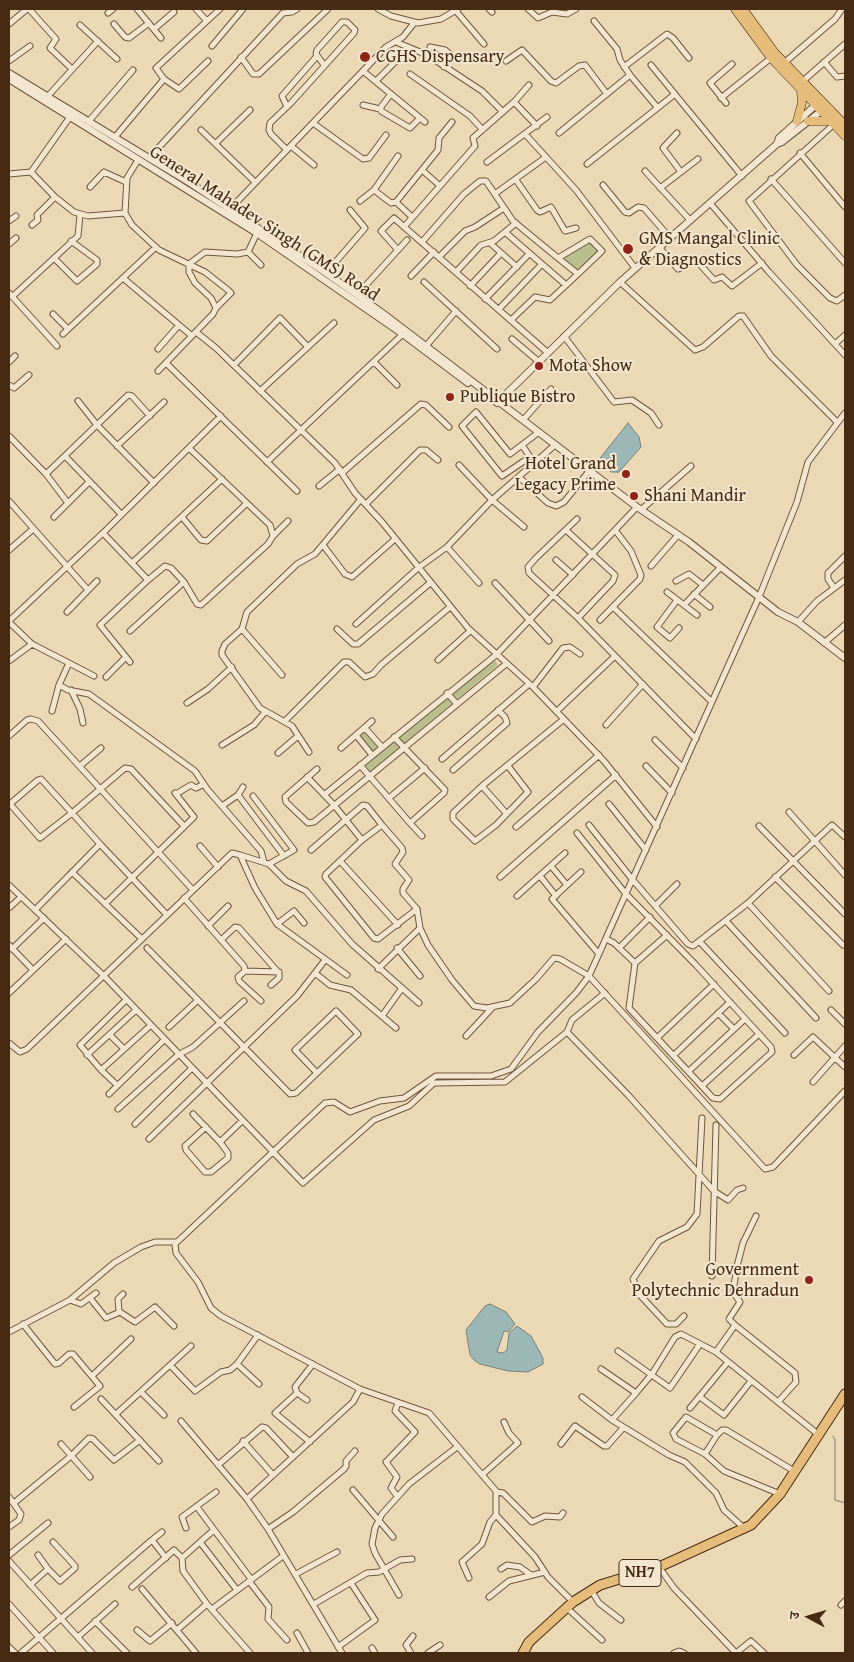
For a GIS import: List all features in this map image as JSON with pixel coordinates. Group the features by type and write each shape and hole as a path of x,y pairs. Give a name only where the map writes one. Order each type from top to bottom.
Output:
{"highway":[{"name":"NH7","path":"523,1653 529,1642 570,1605 591,1590 608,1582 659,1567 744,1528 770,1506 780,1494 845,1394"}],"main road":[{"path":"735,9 771,58 801,91 845,125"},
{"path":"742,9 784,63 803,81 831,123 845,136"},
{"path":"797,121 802,104 801,91"},
{"path":"808,121 831,123"}],"street":[{"path":"9,24 28,9 56,38 50,48 72,68"},
{"path":"137,9 161,38"},
{"path":"196,9 206,20"},
{"path":"208,61 179,89 164,79 157,70 158,66 220,9"},
{"path":"149,158 283,13 292,12 297,9"},
{"path":"242,57 253,74 259,74 328,9"},
{"path":"378,9 391,16 414,23 432,21 457,10 484,44"},
{"path":"528,9 538,18 552,12 567,14 576,9"},
{"path":"784,63 835,19 842,9"},
{"path":"212,46 241,10"},
{"path":"154,29 174,12"},
{"path":"594,21 617,50 624,67 658,107"},
{"path":"314,165 271,134 268,127 287,107 355,30 347,22 342,22 317,50 317,56 324,65"},
{"path":"114,24 125,37 129,38 149,23"},
{"path":"230,210 362,71 386,47 396,42 414,23"},
{"path":"80,25 117,59"},
{"path":"624,67 667,34 673,38 689,58"},
{"path":"48,96 98,41"},
{"path":"396,42 420,52 482,91 503,112"},
{"path":"803,81 845,44"},
{"path":"9,61 30,46"},
{"path":"430,47 445,50 452,55 444,67"},
{"path":"506,61 522,50 556,83 580,66 585,65 607,94"},
{"path":"287,107 282,96 317,56"},
{"path":"721,98 771,58"},
{"path":"376,81 396,61"},
{"path":"824,62 837,77 845,76"},
{"path":"726,103 710,84 732,64"},
{"path":"651,65 742,176"},
{"path":"89,121 133,70"},
{"path":"362,71 422,120 410,128 380,110 363,105"},
{"path":"9,73 149,158 326,273 405,333 426,346 497,402 635,268 777,144 808,121 820,106"},
{"path":"410,74 470,116 482,129"},
{"path":"559,133 630,75"},
{"name":"General Mahadev Singh (GMS) Road","path":"9,79 257,233 405,333 639,508 742,583 748,584 782,613 798,622 845,658"},
{"path":"115,137 164,79"},
{"path":"404,227 475,146 472,139 514,102 529,85"},
{"path":"587,164 675,94"},
{"path":"380,110 390,95"},
{"path":"514,102 537,126"},
{"path":"777,144 779,138 797,121 820,106"},
{"path":"216,143 250,110"},
{"path":"32,172 70,116"},
{"path":"487,162 547,117"},
{"path":"374,190 391,204 396,202 438,150 439,138 452,122"},
{"path":"313,123 364,159 369,158 386,135"},
{"path":"831,123 750,200 755,211 797,265 830,298 837,301 845,295"},
{"path":"201,130 255,182"},
{"path":"677,133 663,148 681,172"},
{"path":"525,134 576,190 635,268"},
{"path":"800,153 845,207"},
{"path":"360,201 374,190 398,156"},
{"path":"496,194 546,158"},
{"path":"660,188 698,159"},
{"path":"138,160 126,182 125,213 132,225 156,247 205,272 231,293 158,372"},
{"path":"422,170 439,185"},
{"path":"645,170 690,220"},
{"path":"9,174 32,172"},
{"path":"32,172 55,197 80,215 101,216 125,213"},
{"path":"90,186 104,172 126,182"},
{"path":"771,179 845,263"},
{"path":"516,180 537,210 540,212 551,207 566,231 576,228"},
{"path":"422,242 464,194 478,183 486,181 516,223 578,274"},
{"path":"603,185 625,212 629,213 638,207 644,208 670,238"},
{"path":"32,225 38,220 37,215 55,197"},
{"path":"396,202 412,217"},
{"path":"710,203 845,355"},
{"path":"439,257 465,231 475,227 504,208"},
{"path":"326,273 366,228 350,210"},
{"path":"57,346 11,294 54,258 79,233 80,215"},
{"path":"9,221 16,216"},
{"path":"398,250 381,232 394,218 434,252 485,300 499,309 547,352"},
{"path":"456,272 481,245 490,243 516,223"},
{"path":"505,232 566,286"},
{"path":"248,252 257,233"},
{"path":"9,244 16,238"},
{"path":"511,320 536,296 549,300 602,253 602,250 592,239 588,239 558,258"},
{"path":"357,295 407,240"},
{"path":"54,258 77,281 97,264 97,260 71,241"},
{"path":"490,243 517,267"},
{"path":"63,334 156,247"},
{"path":"659,247 678,269 696,260 714,280 722,276 732,286 762,263"},
{"path":"189,264 206,252 237,254 248,252"},
{"path":"248,252 261,265"},
{"path":"411,276 434,252"},
{"path":"470,286 501,253"},
{"path":"485,300 529,254"},
{"path":"189,264 189,272 194,283 211,298 216,308"},
{"path":"499,309 541,265"},
{"path":"123,278 179,325 194,334 234,365 302,429 341,470 361,499 470,631 531,685 599,755 657,827"},
{"path":"424,282 497,349"},
{"path":"620,282 695,350 703,348 739,316 743,316 771,356 836,422"},
{"path":"426,346 456,311"},
{"path":"53,314 68,329"},
{"path":"234,365 280,318 308,347"},
{"path":"260,391 334,323"},
{"path":"158,350 179,325"},
{"path":"267,462 405,333"},
{"path":"835,344 845,335"},
{"path":"564,336 614,402 632,400 651,413 659,425"},
{"path":"512,338 538,361"},
{"path":"9,362 15,356"},
{"path":"374,362 397,385"},
{"path":"166,363 296,492"},
{"path":"9,385 14,388 29,375"},
{"path":"523,420 551,390"},
{"path":"46,474 128,395 132,396 150,416"},
{"path":"78,401 97,425 154,483"},
{"path":"117,446 164,402"},
{"path":"319,486 421,404 426,405 448,427"},
{"path":"522,445 530,457 502,476 462,426 476,412 510,454 539,432"},
{"path":"9,1332 70,1300 114,1263 141,1247 155,1242 176,1242 327,1102 334,1102 350,1112 380,1101 404,1098 436,1076 491,1076 511,1069 538,1032 589,976 760,596 797,502 808,462 836,422 845,413"},
{"path":"94,676 32,644 9,622 103,533 221,416"},
{"path":"9,436 46,474 68,503"},
{"path":"356,624 418,568 447,547 492,500 555,445"},
{"path":"189,448 270,525 273,536"},
{"path":"366,504 420,450 426,450 438,460"},
{"path":"65,456 122,514"},
{"path":"459,465 492,500 524,527"},
{"path":"324,795 496,654 530,621 615,530 691,466"},
{"path":"519,477 548,503 556,506 564,502 590,470"},
{"path":"132,563 222,479"},
{"path":"54,517 90,482"},
{"path":"309,752 286,720 265,712 222,655 222,651 225,644 242,629 247,612 297,564 312,557 361,499"},
{"path":"9,501 32,530 88,590"},
{"path":"182,517 205,542 246,504"},
{"path":"577,519 528,567 529,572 578,618 696,739"},
{"path":"130,662 100,625 148,580 165,566 171,568 184,582 196,604 201,605 235,575 288,521"},
{"path":"9,550 32,530"},
{"path":"566,530 613,572 616,578 578,618"},
{"path":"600,620 640,579 641,575 631,551 615,530"},
{"path":"103,533 148,580"},
{"path":"651,566 678,535"},
{"path":"322,545 346,574 352,577 395,538"},
{"path":"447,547 479,583"},
{"path":"834,588 828,579 828,573 845,556"},
{"path":"556,560 574,575"},
{"path":"684,605 721,567"},
{"path":"676,581 689,574 703,585"},
{"path":"798,622 817,601 845,580"},
{"path":"67,612 97,581"},
{"path":"130,631 184,582"},
{"path":"337,629 352,644 358,644 430,583"},
{"path":"494,583 549,641"},
{"path":"667,592 697,615"},
{"path":"694,594 710,608"},
{"path":"678,600 656,626 670,638 679,628"},
{"path":"286,720 344,662 349,662 365,677 373,674 381,665 450,607"},
{"path":"613,607 712,702"},
{"path":"824,643 845,625"},
{"path":"242,629 282,675"},
{"path":"438,660 470,631"},
{"path":"9,661 32,644"},
{"path":"442,759 498,710 531,685 566,647 580,654"},
{"path":"557,711 614,656"},
{"path":"106,677 126,657"},
{"path":"52,711 59,685 69,663"},
{"path":"317,769 286,794 286,802 308,823 314,822 506,664"},
{"path":"187,703 208,690 232,667"},
{"path":"606,725 643,684"},
{"path":"59,685 89,694 151,737 195,771 261,851 267,863 286,882 306,891 352,944 419,1004"},
{"path":"72,690 80,709 83,723"},
{"path":"447,693 456,704"},
{"path":"453,770 506,723 505,717 498,710"},
{"path":"222,745 254,725 265,712"},
{"path":"9,736 27,720 34,719 80,766 193,890"},
{"path":"508,766 528,792 496,825 476,841 453,819 453,813 482,786 564,719"},
{"path":"342,748 372,720"},
{"path":"365,728 382,747"},
{"path":"278,752 298,736"},
{"path":"356,736 372,755"},
{"path":"394,737 425,768 444,791 410,823"},
{"path":"655,740 683,768"},
{"path":"80,766 101,748"},
{"path":"516,827 599,755"},
{"path":"360,765 422,836"},
{"path":"646,766 672,793"},
{"path":"167,915 100,844 72,813 40,779 9,804 40,838 72,813 125,768 129,767 184,826"},
{"path":"389,798 425,768"},
{"path":"500,877 616,775"},
{"path":"307,777 334,805 362,840"},
{"path":"105,904 194,815 176,794 191,785 196,788 204,784"},
{"path":"482,786 506,813"},
{"path":"222,806 238,795 243,787"},
{"path":"238,795 284,856"},
{"path":"9,1043 17,1051 23,1052 232,853 267,863 294,850 253,796"},
{"path":"609,804 646,850"},
{"path":"311,850 364,805 403,850 395,864 409,880 403,889 403,893 417,909 420,928 436,958 468,1002 474,1006 492,1008 510,1003 554,958 560,959 589,976 765,1169 772,1167 845,1091"},
{"path":"789,812 845,875"},
{"path":"589,824 655,906 688,944 693,946 748,903 832,824 845,837"},
{"path":"382,825 362,840 325,877 374,938 380,938 417,909"},
{"path":"759,826 845,914"},
{"path":"577,833 626,894 650,917 714,984 772,1050 770,1054 719,1100 713,1098 628,1006 635,963 667,935"},
{"path":"34,910 100,844"},
{"path":"200,846 218,866"},
{"path":"517,896 565,853"},
{"path":"240,855 255,888 277,924 347,975"},
{"path":"340,861 398,925"},
{"path":"551,866 567,885"},
{"path":"72,872 142,939"},
{"path":"581,872 552,899 599,954"},
{"path":"540,876 556,896"},
{"path":"776,877 843,945"},
{"path":"655,906 676,884"},
{"path":"9,885 104,976 205,1083 305,1183 374,1120 409,1106 434,1083 505,1082 566,1032 572,1020 605,993"},
{"path":"9,908 21,897"},
{"path":"184,898 246,971"},
{"path":"748,903 829,991"},
{"path":"208,926 228,906"},
{"path":"277,924 294,910 304,923"},
{"path":"619,948 650,917"},
{"path":"33,970 10,947 44,918"},
{"path":"726,921 816,1018"},
{"path":"221,940 237,927 279,972 279,978 270,985"},
{"path":"378,969 397,948 420,928"},
{"path":"9,993 66,939"},
{"path":"606,939 635,963"},
{"path":"700,942 785,1033"},
{"path":"147,948 290,1094 296,1092 317,1074 358,1034 336,1011 295,1050 317,1074"},
{"path":"397,948 420,976"},
{"path":"149,1139 242,1047 297,996 325,960"},
{"path":"262,1001 239,981 238,977 246,971 279,972"},
{"path":"315,974 330,985 351,990 396,1028"},
{"path":"657,1038 714,984"},
{"path":"382,1016 402,988"},
{"path":"117,1085 87,1055 81,1048 81,1044 126,1000"},
{"path":"170,1027 198,1000"},
{"path":"118,1109 178,1055 193,1047 244,1001"},
{"path":"674,1055 730,1002"},
{"path":"466,1036 492,1008"},
{"path":"87,1055 136,1010"},
{"path":"831,1010 845,1024"},
{"path":"718,1013 734,1029"},
{"path":"689,1071 745,1019"},
{"path":"101,1070 151,1025"},
{"path":"566,1032 610,1076 714,1190 728,1200 737,1190 743,1188"},
{"path":"702,1086 759,1034"},
{"path":"110,1035 124,1049"},
{"path":"794,1055 813,1037 845,1067"},
{"path":"108,1094 164,1040"},
{"path":"813,1082 845,1046"},
{"path":"135,1124 192,1068"},
{"path":"193,1114 206,1127 220,1142 228,1153 228,1158 211,1172 205,1172 186,1150 185,1146 206,1127"},
{"path":"684,1316 673,1325 663,1320 635,1287 633,1279 637,1270 659,1241 687,1227 698,1210 702,1118"},
{"path":"220,1142 242,1121"},
{"path":"712,1276 716,1125"},
{"path":"756,1216 743,1243 737,1266 733,1292 740,1302 729,1319 797,1375 796,1382 778,1402"},
{"path":"176,1242 176,1252 198,1282 211,1308 221,1316 360,1389 429,1413 497,1492 496,1515 535,1557 570,1605 602,1640"},
{"path":"70,1300 81,1304 96,1293"},
{"path":"118,1311 118,1300 123,1294"},
{"path":"90,1298 106,1318 118,1311"},
{"path":"118,1311 134,1322 151,1308 157,1307 174,1326"},
{"path":"23,1324 54,1364 59,1364 71,1353 93,1375 100,1388 74,1407"},
{"path":"716,1352 735,1325"},
{"path":"612,1420 652,1374 678,1334 716,1352 819,1435"},
{"path":"170,1365 195,1391 221,1372 230,1370 238,1364 258,1335"},
{"path":"93,1375 131,1339"},
{"path":"618,1351 671,1388 700,1344"},
{"path":"116,1414 191,1346"},
{"path":"690,1408 728,1362"},
{"path":"238,1364 259,1384"},
{"path":"307,1400 297,1393 295,1385 313,1364"},
{"path":"601,1369 636,1393"},
{"path":"700,1397 724,1415 752,1381"},
{"path":"247,1499 353,1402 360,1389"},
{"path":"141,1392 164,1415"},
{"path":"297,1393 275,1413 310,1442"},
{"path":"582,1397 622,1428 684,1462 716,1493 722,1508 744,1528"},
{"path":"101,1399 159,1461"},
{"path":"397,1496 391,1488 397,1477 386,1462 415,1432 396,1412 398,1403"},
{"path":"718,1435 686,1417 673,1433 676,1439 705,1454 724,1471 780,1494"},
{"path":"181,1421 247,1499 268,1529 342,1653"},
{"path":"483,1474 518,1443 509,1433 504,1422"},
{"path":"560,1444 574,1426 604,1446 607,1446 622,1428"},
{"path":"218,1465 257,1429 265,1427 294,1457"},
{"path":"705,1454 722,1430 726,1430 794,1470"},
{"path":"14,1503 91,1438 115,1460 140,1440"},
{"path":"243,1441 273,1475"},
{"path":"61,1444 90,1477"},
{"path":"399,1594 383,1570 372,1544 379,1520 397,1496 422,1472 457,1447"},
{"path":"268,1529 294,1512 344,1469 346,1461 355,1451"},
{"path":"353,1490 393,1537"},
{"path":"186,1528 182,1517 216,1492"},
{"path":"497,1492 503,1492 532,1522 545,1516 560,1517 564,1513"},
{"path":"9,1497 21,1517 9,1528"},
{"path":"197,1507 269,1607 268,1619 286,1640"},
{"path":"469,1578 462,1562 482,1544 490,1522 496,1515"},
{"path":"9,1555 48,1523"},
{"path":"214,1530 182,1558 181,1568 207,1604 250,1653"},
{"path":"21,1653 162,1532"},
{"path":"152,1540 166,1558"},
{"path":"38,1555 60,1581 76,1567 53,1542"},
{"path":"200,1542 237,1590"},
{"path":"132,1587 175,1550 182,1558"},
{"path":"296,1574 337,1552"},
{"path":"212,1609 283,1556"},
{"path":"314,1604 367,1574 383,1570 400,1560 412,1559"},
{"path":"9,1562 92,1653"},
{"path":"501,1569 507,1566 520,1567 530,1575"},
{"path":"659,1567 674,1588 736,1653 752,1641 764,1653"},
{"path":"30,1584 48,1569"},
{"path":"489,1597 509,1581 545,1572"},
{"path":"338,1647 375,1620 351,1583"},
{"path":"142,1589 196,1653"},
{"path":"591,1590 599,1603 621,1620"},
{"path":"9,1604 53,1653"},
{"path":"78,1637 114,1604"},
{"path":"177,1630 207,1604"},
{"path":"95,1621 127,1653"},
{"path":"137,1630 150,1641 172,1623"},
{"path":"298,1633 308,1653"},
{"path":"411,1653 406,1645 413,1636"},
{"path":"428,1653 440,1645"},
{"path":"9,1646 15,1653"},
{"path":"674,1653 679,1651 684,1653"}],"green space":[{"path":"590,242 600,252 576,270 563,259"},
{"path":"493,658 498,665 370,772 365,766 376,756 359,736 365,730 382,750"}],"water":[{"path":"628,423 639,437 641,447 619,472 611,472 604,465 597,462"},
{"path":"490,1304 506,1312 515,1324 508,1332 504,1331 497,1352 503,1353 507,1350 509,1333 517,1326 531,1336 543,1358 543,1364 528,1372 508,1371 480,1364 474,1360 470,1355 466,1330 485,1306"}],"waterway":[{"path":"833,1436 835,1440 835,1500 845,1503"}],"place":[{"name":"CGHS Dispensary","path":"365,57"},
{"name":"GMS Mangal Clinic & Diagnostics","path":"628,249"},
{"name":"Mota Show","path":"539,366"},
{"name":"Publique Bistro","path":"450,397"},
{"name":"Hotel Grand Legacy Prime","path":"626,474"},
{"name":"Shani Mandir","path":"634,496"},
{"name":"Government Polytechnic Dehradun","path":"809,1280"}]}
